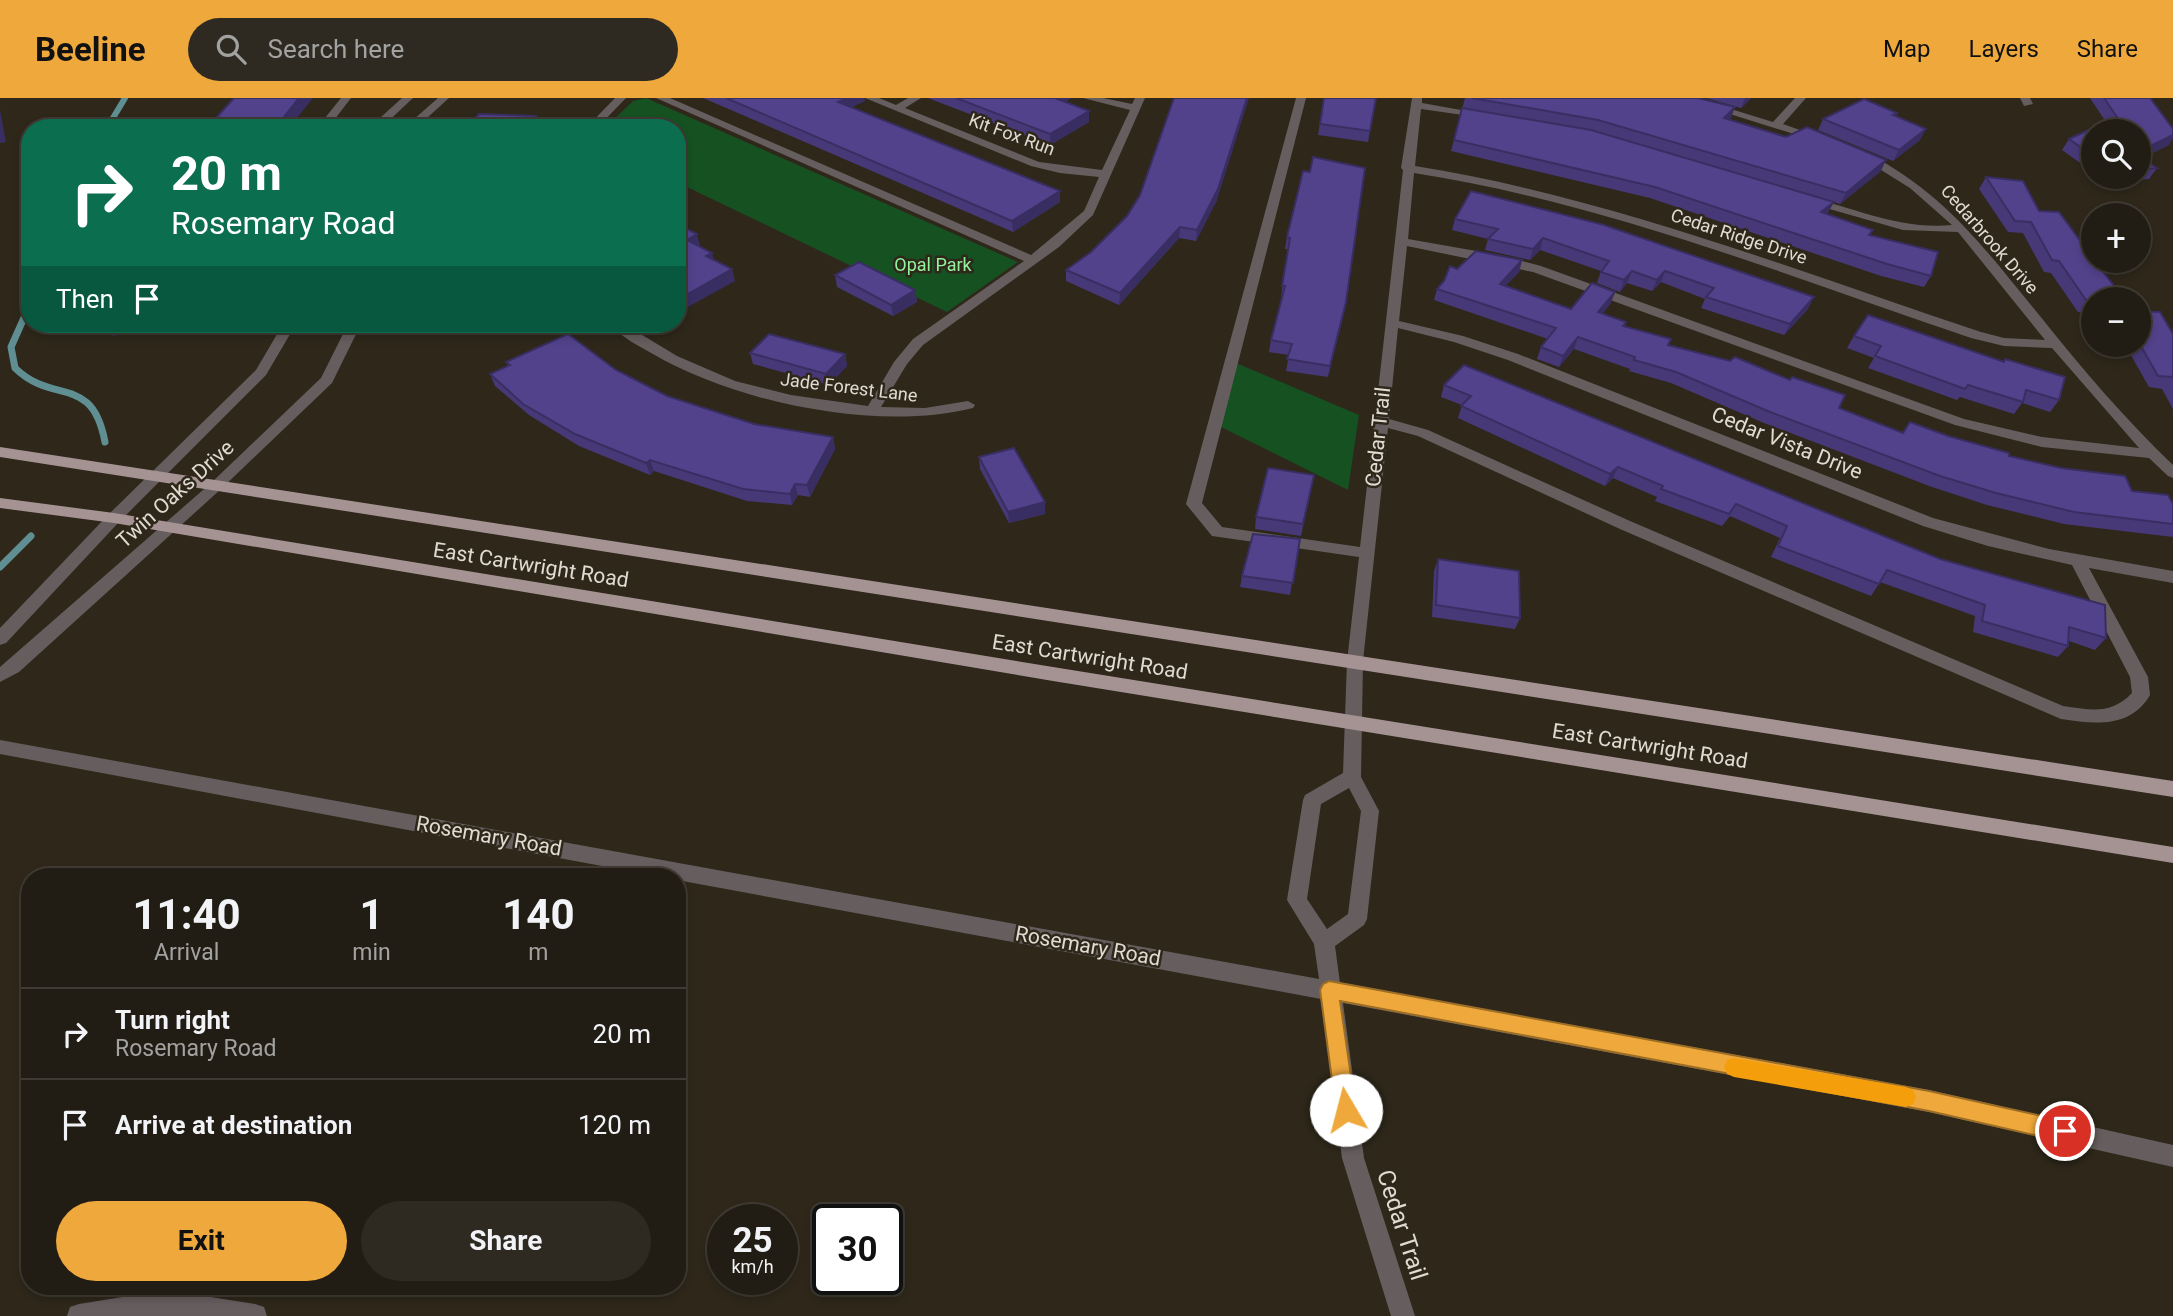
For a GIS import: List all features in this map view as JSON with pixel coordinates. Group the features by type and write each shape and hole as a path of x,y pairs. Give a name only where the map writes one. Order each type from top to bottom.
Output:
{"main road":[{"name":"East Cartwright Road","path":"0,452 2173,789"},
{"name":"East Cartwright Road","path":"0,503 114,518 2173,855"}],"street":[{"path":"329,119 346,98"},
{"path":"384,119 408,98"},
{"path":"420,119 444,98"},
{"path":"599,119 621,98"},
{"path":"662,98 1032,260"},
{"name":"Kit Fox Run","path":"870,98 1035,164 1060,170 1107,174"},
{"path":"896,108 916,98"},
{"path":"872,411 901,362 918,342 1073,230 1089,213 1138,103 1088,98"},
{"path":"1301,98 1194,504 1217,532 1366,553"},
{"path":"1685,98 1828,141"},
{"path":"1777,124 1801,98"},
{"path":"1416,101 1493,116"},
{"name":"Cedar Trail","path":"1403,1316 1353,1158 1324,942 1297,900 1312,800 1352,777 1355,661 1416,101"},
{"name":"Cedarbrook Drive","path":"1850,149 1905,176 1930,195 1962,228 2112,413 2173,472"},
{"name":"Cedar Ridge Drive","path":"1407,168 1488,181 1586,205 1976,335 2004,342 2056,344"},
{"path":"1802,198 1894,226 1918,230 1962,228"},
{"path":"1400,241 1499,258 1537,269 1972,425 2042,442 2153,454"},
{"name":"Cedar Vista Drive","path":"1392,323 1458,339 1513,357 1928,522 1990,543 2078,562 2173,577"},
{"name":"Twin Oaks Drive","path":"0,639 114,518 261,372 284,333"},
{"name":"Twin Oaks Drive","path":"0,675 13,667 169,529 327,380 350,333"},
{"name":"Jade Forest Lane","path":"630,333 666,357 713,379 763,396 804,404 927,415 968,405"},
{"path":"1380,421 1423,433 1625,525 2060,712 2115,718 2129,709 2141,695 2139,677 2078,562"},
{"name":"Rosemary Road","path":"0,747 662,868"},
{"path":"1324,942 1357,919 1370,811 1352,777"},
{"name":"Rosemary Road","path":"686,872 1929,1101 2173,1156"},
{"path":"92,1315 166,1302 255,1316"}],"green space":[{"name":"Opal Park","path":"646,98 1018,262 947,312 686,187 686,119 614,119 633,101"},
{"path":"1236,363 1359,415 1348,490 1219,426"}],"building":[{"path":"234,98 299,98 282,119 215,119"},
{"path":"726,98 847,98 838,102 1060,191 1012,221"},
{"path":"956,98 1055,98 1089,111 1050,134"},
{"path":"1174,98 1247,98 1218,189 1197,230 1180,227 1120,293 1066,270 1091,252 1127,216 1140,195"},
{"path":"1324,98 1376,98 1370,131 1320,124"},
{"path":"1472,98 1698,98 1735,107 1724,118 1786,137 1807,127 1886,160 1846,193 1598,120"},
{"path":"2104,98 2150,98 2173,129 2173,135 2151,146 2151,119 2113,119 2117,117"},
{"path":"1864,99 1926,129 1899,150 1823,119"},
{"path":"1462,108 1591,130 1834,202 1821,212 1873,230 1869,235 1938,252 1931,276 1655,187 1454,140"},
{"path":"479,114 536,116 534,119 475,119"},
{"path":"2081,134 2081,148 2069,139"},
{"path":"1313,157 1365,168 1346,302 1330,366 1287,359 1292,344 1271,340 1285,286 1282,286 1290,238 1287,237 1303,171 1310,172"},
{"path":"1986,177 2023,181 2039,211 2059,212 2081,242 2081,273 2104,273 2115,287 2081,287 2081,293 2059,261 2052,260 2031,222 2015,221"},
{"path":"1471,191 1604,225 1814,297 1790,324 1706,297 1714,288 1665,271 1657,280 1632,271 1624,280 1601,272 1609,261 1543,238 1533,249 1488,239 1498,229 1455,219"},
{"path":"686,228 697,234 687,240 712,253 706,256 732,269 686,295"},
{"path":"1476,251 1522,260 1500,284 1571,309 1592,283 1615,292 1598,312 1626,322 1623,326 1671,339 1668,345 1730,361 1735,357 1790,380 1792,377 1845,395 1839,408 1903,433 1910,422 2009,453 2009,456 2061,468 2125,476 2132,491 2168,495 2173,504 2173,524 2074,512 1940,476 1770,412 1676,372 1634,360 1635,357 1578,337 1563,356 1541,347 1556,328 1437,289 1444,281 1450,266 1457,269"},
{"path":"859,262 915,290 891,305 835,275"},
{"path":"2151,312 2160,312 2173,334 2173,379 2158,376 2147,357 2151,357"},
{"path":"1868,315 2004,362 2005,359 2065,377 2059,400 2026,390 2023,402 1968,385 1965,389 1875,356 1881,346 1854,336"},
{"path":"568,334 616,370 667,396 754,424 833,437 807,485 795,484 790,494 743,489 650,460 646,463 575,434 523,404 490,374 510,365 506,362"},
{"path":"769,334 845,354 826,374 750,353"},
{"path":"1464,365 1940,559 2105,605 2106,638 2069,627 2068,646 1982,621 1985,605 1887,570 1879,584 1778,546 1787,526 1736,504 1729,514 1661,489 1663,486 1618,467 1610,474 1461,406 1471,396 1444,385"},
{"path":"1014,448 1045,502 1008,512 979,457"},
{"path":"1268,468 1314,475 1303,524 1256,517"},
{"path":"1253,534 1300,539 1293,583 1242,576"},
{"path":"1438,559 1519,571 1520,618 1436,605"}],"waterway":[{"path":"112,119 125,98"},
{"path":"21,324 11,347 15,368 44,386 81,398 91,407 99,421 105,442"},
{"path":"0,567 31,536"}],"slow traffic":[{"path":"1734,1067 1906,1097"}],"route":[{"path":"1346,1110 1329,990 1929,1101 2065,1131"}]}
